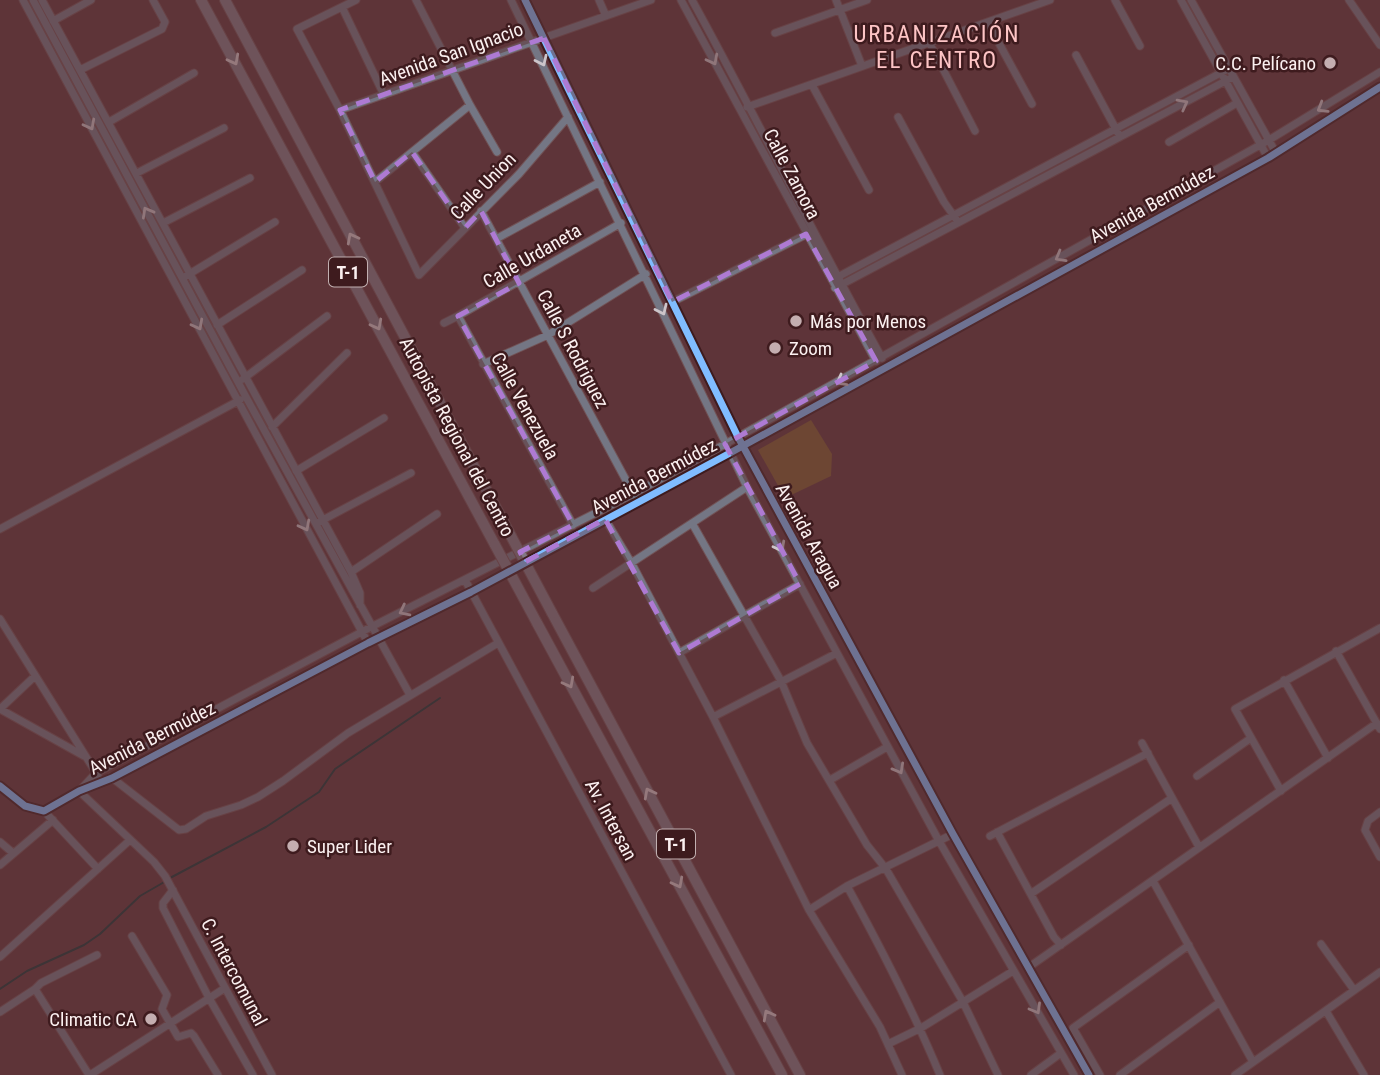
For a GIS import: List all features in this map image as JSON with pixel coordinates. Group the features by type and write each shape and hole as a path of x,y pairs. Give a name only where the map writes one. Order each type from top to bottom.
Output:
{"highway":[{"name":"Autopista Regional del Centro","path":"201,0 782,1075"},
{"name":"Autopista Regional del Centro","path":"225,0 800,1075"}],"street":[{"path":"23,0 238,382 368,643"},
{"path":"33,0 217,325 238,382"},
{"path":"42,0 163,223 238,382"},
{"path":"53,21 91,0"},
{"path":"80,70 162,29 165,22 153,0"},
{"path":"356,0 297,29 341,110 375,181 470,105"},
{"path":"416,0 497,152"},
{"name":"Avenida Aragua","path":"511,0 747,487 939,841 1073,1075"},
{"name":"Avenida Aragua","path":"525,0 738,437 953,834 1089,1075"},
{"path":"599,0 606,16"},
{"name":"Avenida San Ignacio","path":"341,110 651,0"},
{"name":"Calle Zamora","path":"681,0 810,232"},
{"name":"Calle Zamora","path":"692,0 751,106 810,232 879,360"},
{"path":"836,0 862,66"},
{"path":"775,33 867,0"},
{"path":"740,110 1050,0"},
{"path":"1115,0 1140,46"},
{"path":"1181,0 1268,158"},
{"path":"1191,0 1276,153"},
{"path":"1349,0 1380,45"},
{"path":"342,7 384,95"},
{"path":"988,23 1032,104"},
{"path":"930,44 975,131"},
{"path":"1076,55 1118,133"},
{"path":"1118,133 1228,69"},
{"name":"Avenida Bermúdez","path":"79,791 100,771 371,627 633,494 879,360 1269,140 1380,72"},
{"path":"109,122 194,73"},
{"path":"836,283 1118,133 1233,77"},
{"path":"812,85 869,190"},
{"name":"Avenida Bermúdez","path":"79,791 112,778 379,637 471,592 743,446 1268,158 1380,87"},
{"path":"1169,142 1237,103"},
{"name":"Calle Union","path":"375,181 419,275 519,174 568,117"},
{"path":"898,117 956,219"},
{"path":"136,173 224,128"},
{"path":"412,152 465,228"},
{"path":"163,223 250,178"},
{"path":"496,239 600,182"},
{"name":"Calle S Rodriguez","path":"481,211 638,502"},
{"path":"187,276 275,222"},
{"name":"Calle Urdaneta","path":"458,316 621,223"},
{"path":"672,302 810,232"},
{"path":"217,325 303,270"},
{"path":"483,364 548,335 646,274"},
{"path":"1001,291 1006,302"},
{"path":"238,382 327,316"},
{"path":"444,323 458,316"},
{"name":"Calle Venezuela","path":"458,316 573,525"},
{"path":"272,427 347,353"},
{"path":"246,397 272,427 296,471 360,606 410,695"},
{"path":"246,397 351,572 360,593 360,606"},
{"path":"0,529 246,397"},
{"path":"296,471 384,418"},
{"path":"319,522 411,472"},
{"path":"593,588 747,487"},
{"path":"351,572 437,513"},
{"path":"605,519 632,564 713,717 809,909 888,1044 902,1075"},
{"path":"692,523 781,681 807,743 867,845 886,869 963,1002 998,1075"},
{"name":"Av. Intersan","path":"465,580 731,1075"},
{"path":"679,653 800,584"},
{"path":"0,620 88,758 100,771 179,830 186,829 206,816 241,805 283,782 348,733 498,643"},
{"path":"1281,791 1235,709 1380,628"},
{"path":"1029,967 1199,847 1378,726 1336,651"},
{"path":"713,717 837,653"},
{"path":"35,676 0,709 88,758"},
{"path":"1284,680 1328,758"},
{"path":"1197,776 1251,738"},
{"path":"1142,743 1199,847"},
{"path":"830,780 887,747"},
{"path":"1061,946 1032,893 994,834 1148,753"},
{"path":"100,771 102,781"},
{"path":"0,786 25,806 44,811 98,869"},
{"path":"44,811 79,791"},
{"name":"C. Intercomunal","path":"79,791 154,862 169,883 272,1075"},
{"path":"1032,893 1172,798"},
{"path":"1380,812 1368,821 1365,830 1380,857"},
{"path":"0,865 53,820"},
{"path":"809,909 847,886 953,834"},
{"path":"0,957 130,840"},
{"path":"0,842 13,853"},
{"path":"1153,881 1253,1062"},
{"path":"169,883 163,908 209,998 253,1075"},
{"path":"847,886 921,1028 940,1075"},
{"path":"132,936 167,995 162,1009 168,1023 178,1037 191,1033 194,1036 218,1075"},
{"path":"1321,944 1354,990"},
{"path":"1100,1075 1073,1028 1189,945"},
{"path":"0,1012 41,984 97,955"},
{"path":"888,1044 921,1028 1013,971"},
{"path":"1235,1075 1380,974"},
{"path":"34,989 90,1075 225,988"},
{"path":"1119,1075 1220,1002"},
{"path":"1326,1011 1363,1072 1352,1075"},
{"path":"1031,1075 1061,1053"}],"highlighted area":[{"path":"544,38 672,302 806,234 876,361 725,444 800,584 679,653 605,519 525,562 520,552 573,525 458,316 519,283 481,211 465,228 412,152 375,182 340,110"}],"shaded area":[{"path":"811,420 832,454 831,476 785,498 758,450"}],"waterway":[{"path":"170,878 266,827 319,792 335,769 440,698"},
{"path":"0,989 27,971 84,945 100,934 140,896 166,881"}],"cycle path":[{"path":"525,0 738,437 953,834 1089,1075"},
{"path":"0,786 25,806 44,811 79,791 112,778 471,592 730,453 1268,158 1380,87"}],"place":[{"name":"C.C. Pelícano","path":"1330,63"},
{"name":"Más por Menos","path":"796,321"},
{"name":"Zoom","path":"775,348"},
{"name":"Super Lider","path":"293,846"},
{"name":"Climatic CA","path":"151,1019"}],"district":[{"name":"URBANIZACIÓN EL CENTRO","path":"937,47"}]}
